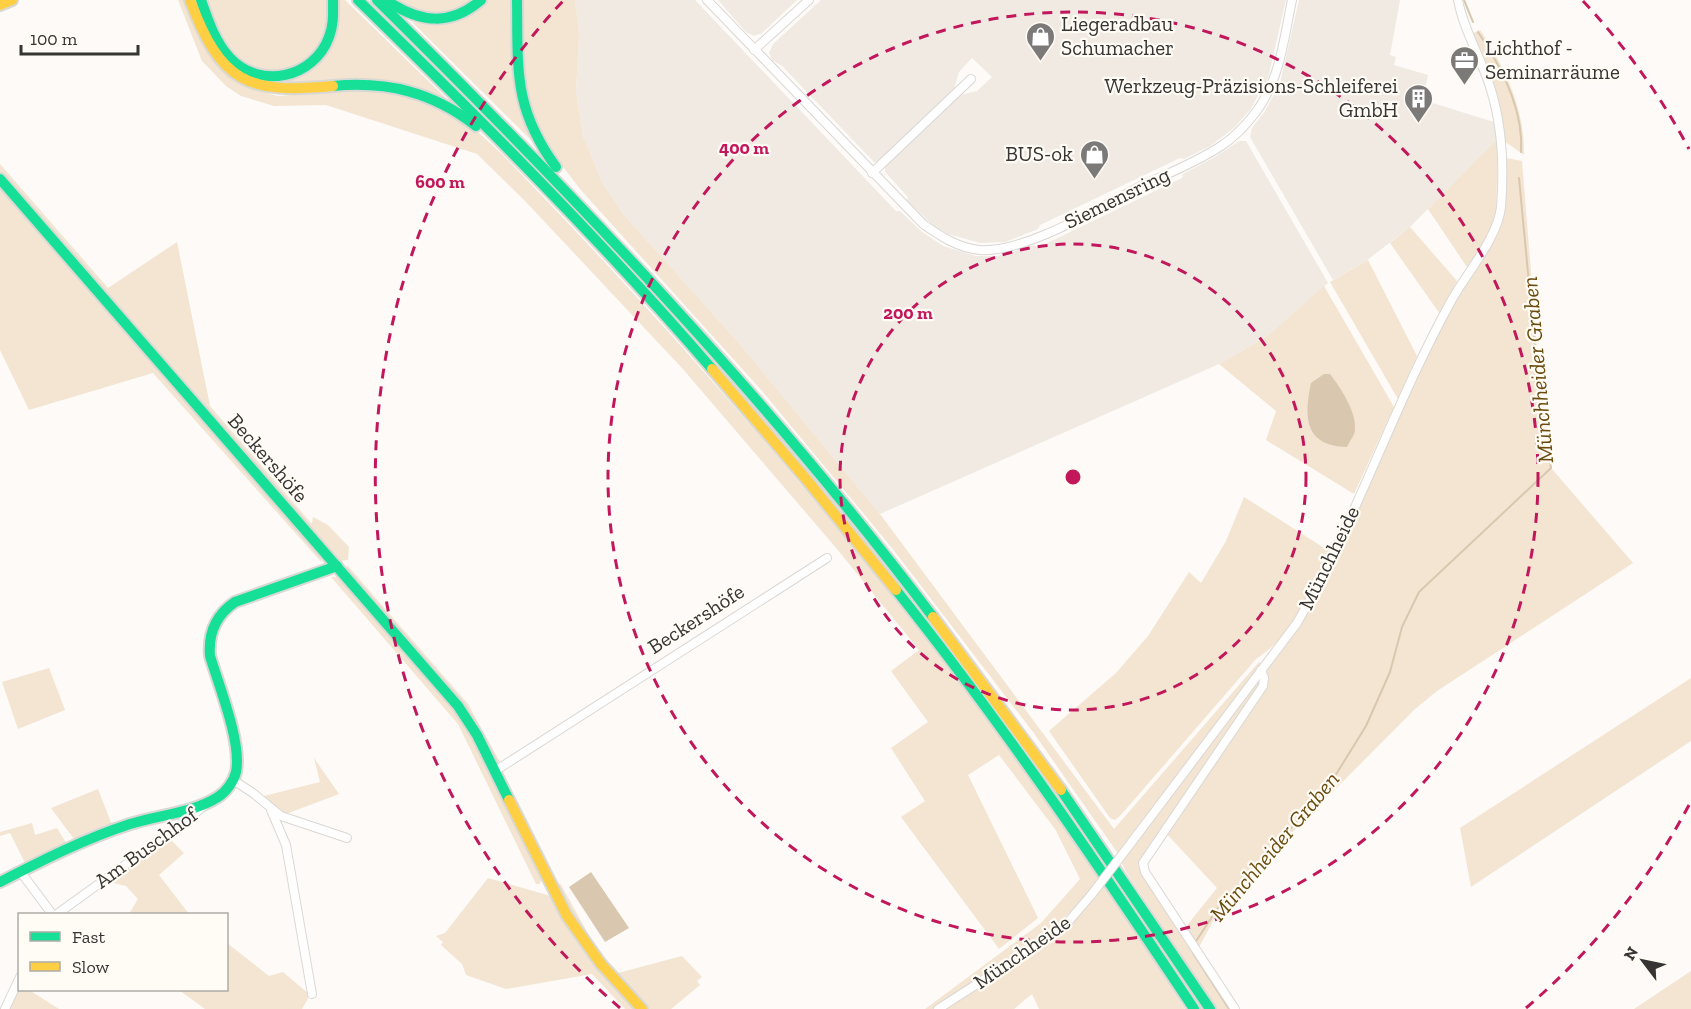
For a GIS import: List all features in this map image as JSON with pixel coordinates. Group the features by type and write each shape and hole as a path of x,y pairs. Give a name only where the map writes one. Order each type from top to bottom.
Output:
{"main road":[{"path":"0,5 12,0"},
{"path":"190,0 213,53 229,70 247,81 280,90 368,84 417,93 461,115 520,169 543,184"},
{"path":"201,0 213,32 227,56 244,69 270,76 298,71 313,62 323,51 335,22 333,0"},
{"path":"358,0 543,184 709,364 884,573 1046,788 1194,1009"},
{"path":"377,0 583,206 769,413 946,632 1125,878 1210,1009"},
{"path":"387,0 411,16 436,21 459,16 481,0"},
{"path":"517,0 515,58 525,111 538,141 575,190 583,206"},
{"name":"Beckershöfe","path":"0,179 458,706 472,726 565,912 601,964 642,1009"},
{"path":"0,882 95,836 206,803 223,793 233,780 238,762 238,748 211,659 209,643 213,624 224,610 237,601 337,567"}],"street":[{"name":"Siemensring","path":"707,0 923,224 948,241 979,250 1006,248 1042,235 1209,153 1236,134 1257,110 1271,87 1282,53 1292,0"},
{"path":"754,50 808,0"},
{"name":"Münchheide","path":"938,1009 1052,936 1068,922 1092,894 1297,623 1317,588 1398,407 1450,303 1497,226 1501,208 1500,128 1491,89 1467,31 1458,0"},
{"path":"872,173 971,79"},
{"name":"Beckershöfe","path":"495,771 827,558"},
{"path":"1235,1009 1142,865 1262,688 1264,678 1261,670"},
{"path":"233,780 253,793 271,810 300,824 347,838"},
{"name":"Am Buschhof","path":"60,913 182,824 206,803"},
{"path":"271,810 286,845 312,994"},
{"path":"20,871 51,913"},
{"path":"5,1009 18,981"}],"shaded area":[{"path":"178,0 185,0 252,89 278,96 366,89 398,93 423,100 468,123 502,154 689,355 779,458 866,564 951,671 1032,781 1110,894 1185,1009 1039,1009 1032,994 1014,1009 945,1009 1048,944 1070,925 1089,893 1042,940 933,1009 925,1009 1041,923 1080,879 1055,829 999,755 968,775 1038,918 999,949 901,817 925,801 891,748 928,722 891,671 919,650 837,549 682,368 525,201 477,154 326,105 274,106 241,96 226,86 202,61"},
{"path":"206,0 328,0 330,7 321,46 297,66 267,74 243,63 221,37"},
{"path":"336,0 345,0 453,105 406,87 294,88 247,79 216,45 263,78 315,63"},
{"path":"393,0 474,0 452,12 434,15 415,11"},
{"path":"484,0 515,0 533,142 412,22 423,23"},
{"path":"519,0 575,0 579,33 576,92 583,136 602,182 624,215 738,342 880,514 1114,829 1259,662 1262,664 1260,677 1263,682 1138,864 1233,1009 1217,1009 1126,872 1117,852 1033,732 892,548 763,392 580,189 538,134 522,86"},
{"path":"575,0 695,0 896,211 900,211 921,231 943,246 976,256 998,256 1034,245 1039,247 1182,178 1183,174 1239,141 1246,141 1328,283 1266,337 1219,364 880,514 738,342 624,215 602,182 583,136 576,92 579,33"},
{"path":"718,0 797,0 762,33 754,36 746,32"},
{"path":"821,0 1286,0 1268,78 1250,110 1234,128 1210,146 1040,225 1038,229 1005,242 980,243 948,234 934,226 907,201 908,197 885,172 885,167 960,95 977,91 992,77 972,58 959,72 954,89 879,162 874,162 782,66 772,60 769,53 773,44"},
{"path":"1299,0 1400,0 1390,55 1396,57 1394,65 1428,75 1423,100 1494,122 1498,138 1410,227 1366,261 1333,280 1250,137 1252,128 1265,111 1280,83"},
{"path":"1480,30 1498,59 1512,90 1521,122 1524,155 1504,141 1492,85 1471,34"},
{"path":"1498,138 1496,218 1487,238 1467,267 1428,209"},
{"path":"1506,158 1522,161 1538,358 1537,384 1541,388 1552,469 1633,563 1437,691 1415,709 1249,876 1219,910 1198,949 1184,929 1217,888 1165,832 1267,677 1266,668 1307,614 1423,358 1464,285 1492,242 1502,220 1504,161"},
{"path":"0,164 108,288 177,242 210,406 312,524 313,517 328,525 349,547 348,560 340,561 0,172"},
{"path":"0,188 318,549 322,563 153,373 29,410 0,350"},
{"path":"1410,227 1457,281 1440,314 1390,243"},
{"path":"1368,260 1417,356 1398,399 1330,282"},
{"path":"1324,286 1394,407 1354,494 1266,440 1276,411 1219,364 1266,337"},
{"path":"1324,374 1330,374 1334,379 1353,415 1355,432 1347,447 1322,441 1310,427 1308,407 1311,383"},
{"path":"1244,497 1329,551 1323,566 1309,597 1292,625 1270,649 1256,659 1120,816 1115,820 1110,818 1049,731 1116,673 1148,636 1189,572 1201,583 1226,541"},
{"path":"347,565 468,704 501,764 496,761 464,709 446,685 347,569"},
{"path":"331,577 339,577 459,714 473,735 543,879 539,884 536,884 458,724"},
{"path":"49,668 65,710 18,729 2,682"},
{"path":"1691,678 1691,741 1471,887 1460,828"},
{"path":"314,758 339,794 286,814 264,796 320,782"},
{"path":"98,789 112,825 74,839 51,808"},
{"path":"32,823 35,835 57,828 66,843 25,863 10,833 0,836 0,832"},
{"path":"167,836 184,853 159,875 188,913 130,913 138,899 126,886 105,881"},
{"path":"591,872 629,928 605,942 569,887"},
{"path":"488,878 551,896 636,1009 625,1009 592,974 506,989 466,975 462,964 441,945 443,942 436,936 445,933"},
{"path":"560,883 596,948 618,973 682,956 702,977 697,981 700,985 671,1009 646,1009 609,965 586,935 557,886"},
{"path":"228,944 269,976 283,972 310,995 302,1009 205,1009 180,991 228,991"},
{"path":"1691,971 1691,1009 1634,1009"},
{"path":"18,987 18,991 31,991 59,1009 9,1009"}],"waterway":[{"name":"Münchheider Graben","path":"1464,0 1473,22"},
{"name":"Münchheider Graben","path":"1478,32 1503,74 1515,105 1521,136 1521,152"},
{"name":"Münchheider Graben","path":"1196,941 1218,908 1327,789 1366,726 1390,672 1402,627 1419,592 1551,468 1540,390 1535,386 1536,357 1519,178"},
{"name":"Münchheider Graben","path":"1193,953 1229,1009"}],"traffic: fast":[{"path":"201,0 216,38 230,58 242,68 256,74 271,76 285,75 299,70 322,51 332,28 333,0"},
{"path":"358,0 539,181 712,369"},
{"path":"377,0 524,148 736,376 869,535 933,617"},
{"path":"389,2 413,14 436,19 458,14 481,0"},
{"path":"517,0 518,68 525,106 542,146 556,167"},
{"path":"333,86 372,85 409,91 443,105 476,126"},
{"path":"0,179 458,706 477,735 509,800"},
{"path":"0,882 96,836 130,824 198,807 224,792 232,783 237,760 229,714 210,656 210,640 215,625 228,607 235,602 337,566"},
{"path":"896,590 1012,744 1194,1009"},
{"path":"1061,790 1210,1009"}],"traffic: slow":[{"path":"0,5 12,0"},
{"path":"190,0 213,50 226,66 241,77 258,84 279,88 333,86"},
{"path":"712,369 806,479 896,590"},
{"path":"933,617 1061,790"},
{"path":"509,800 567,916 601,964 642,1009"}],"place":[{"name":"Liegeradbau Schumacher","path":"1040,62"},
{"name":"Lichthof - Seminarräume","path":"1464,86"},
{"name":"Werkzeug-Präzisions-Schleiferei GmbH","path":"1419,124"},
{"name":"BUS-ok","path":"1094,180"}]}
